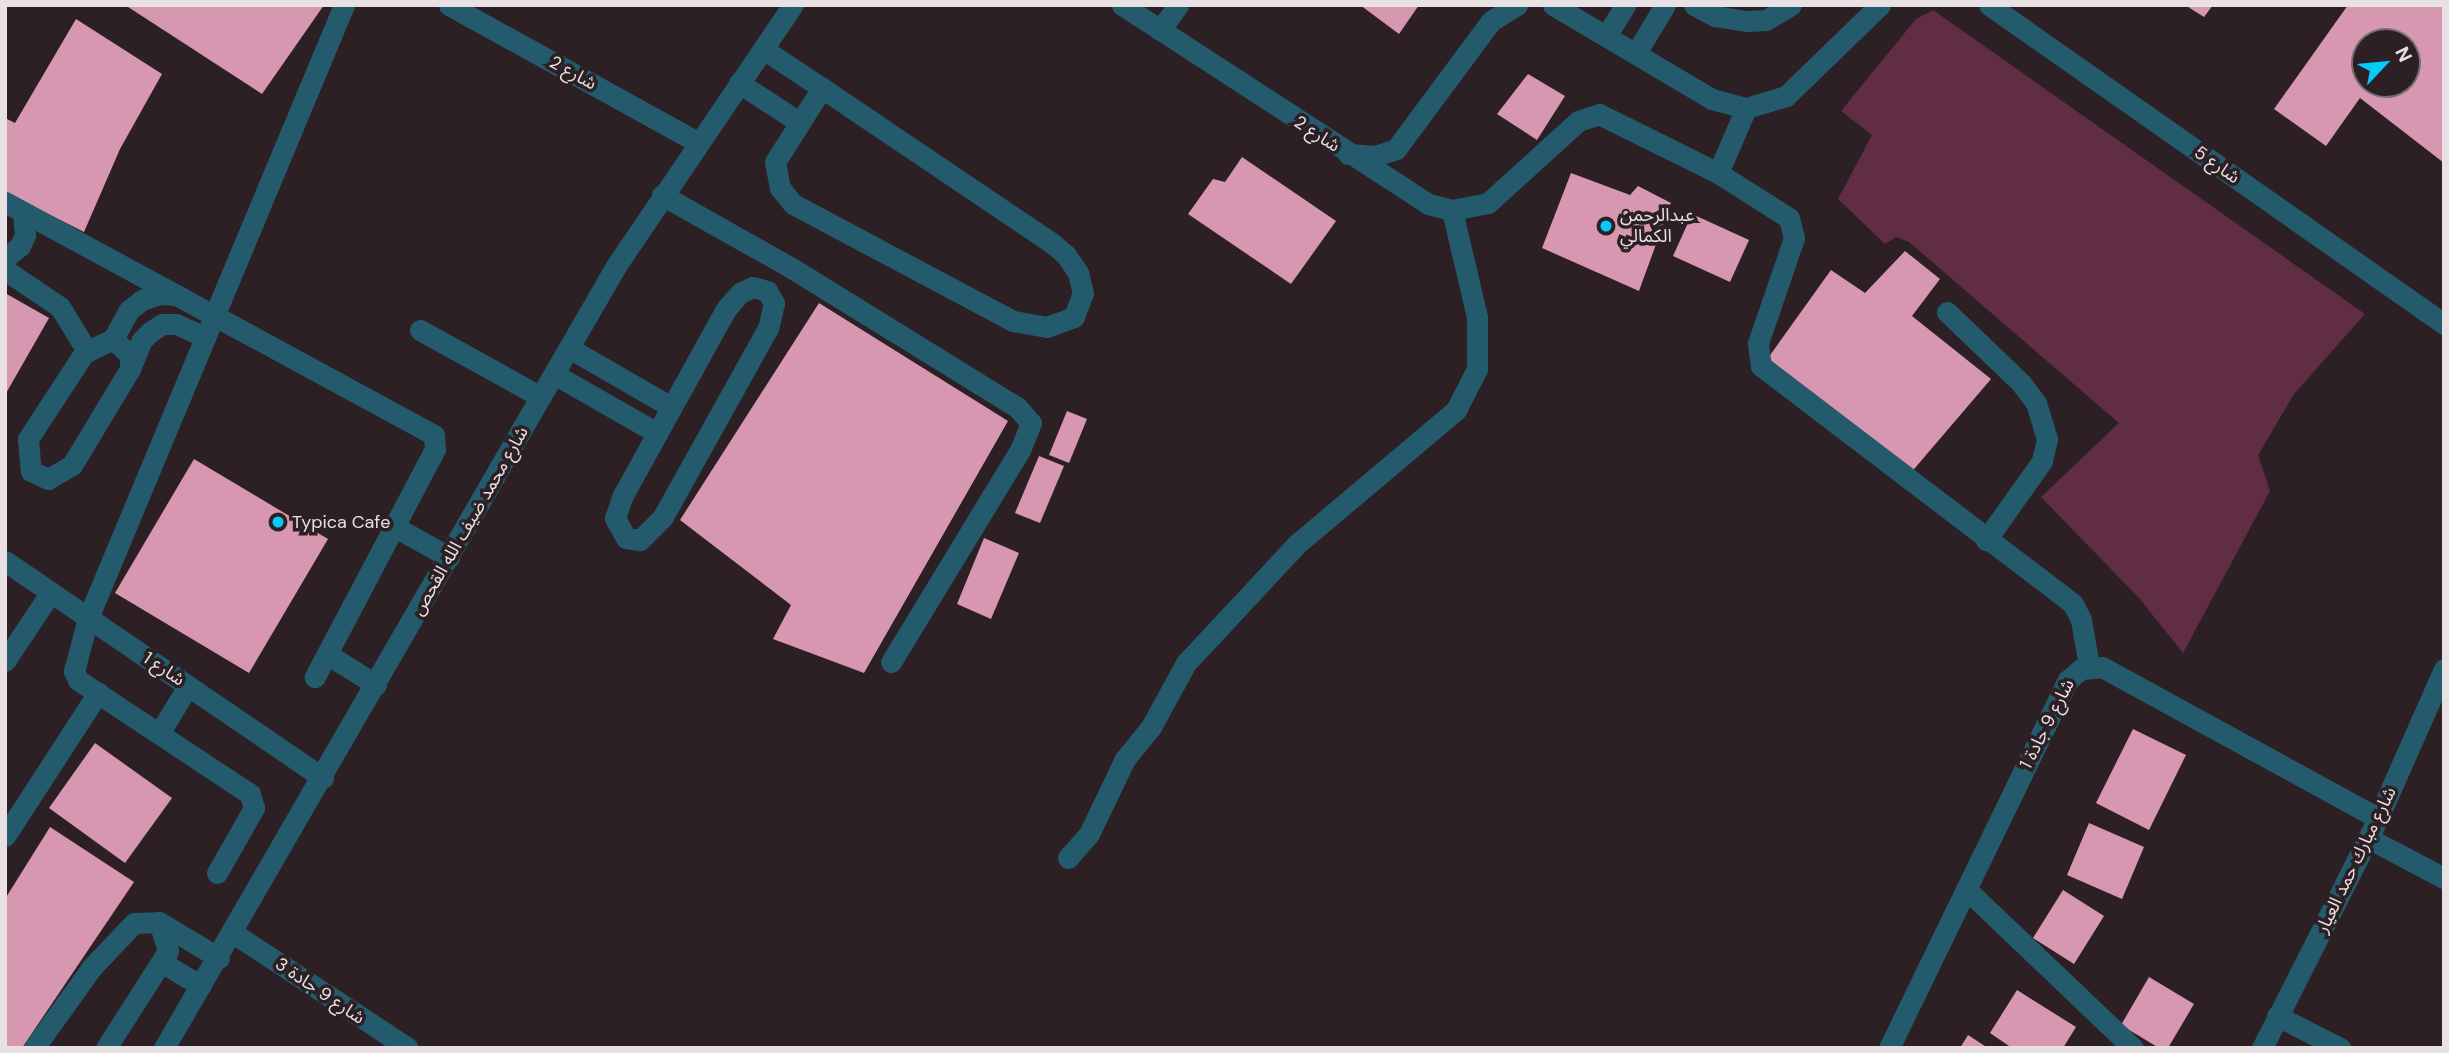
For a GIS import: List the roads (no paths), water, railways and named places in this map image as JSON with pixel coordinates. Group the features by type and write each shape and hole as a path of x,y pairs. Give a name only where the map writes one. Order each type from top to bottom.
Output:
{"street":[{"path":"217,873 254,808 250,794 78,680 74,671 88,618 344,5"},
{"name":"شارع 2","path":"449,5 696,142"},
{"name":"شارع محمد ضيف الله القحص","path":"164,1048 219,958 569,348 696,142 793,5"},
{"name":"شارع 2","path":"1122,5 1346,153 1375,156 1396,149 1491,21 1517,5"},
{"path":"1160,30 1178,5"},
{"path":"1553,5 1712,99 1746,108 1786,96 1880,5"},
{"path":"1606,36 1625,5"},
{"path":"1636,53 1665,5"},
{"path":"1694,5 1715,16 1747,21 1766,20 1791,5"},
{"name":"شارع 5","path":"1989,5 2444,324"},
{"path":"763,49 822,88 1066,255 1078,273 1083,293 1074,317 1047,327 1013,321 793,204 780,188 775,162 822,88"},
{"path":"739,83 799,122"},
{"path":"1718,173 1746,108"},
{"path":"1346,153 1402,191 1452,210 1470,209 1499,195 1578,121 1591,115 1611,117 1718,173 1789,218 1794,226 1758,343 1761,366 2073,604 2081,620 2089,666"},
{"path":"662,195 1017,407 1031,423 1020,450 891,662"},
{"path":"5,258 25,235 14,207"},
{"path":"14,207 434,435 435,449 315,677"},
{"path":"1068,858 1089,834 1125,759 1151,727 1185,663 1297,544 1456,410 1477,369 1477,317 1452,210"},
{"path":"5,270 60,307 87,351"},
{"path":"747,288 767,291 774,303 768,328 663,517 648,536 632,540 620,533 615,518 671,407 734,299 747,288"},
{"path":"178,296 159,294 142,300 129,310 113,339 87,351 28,439 26,460 31,471 41,478 59,477 72,465 130,369 142,340 162,324 176,324 205,337"},
{"path":"1947,312 2021,383 2036,403 2047,439 2042,460 1986,540"},
{"path":"420,330 541,397"},
{"path":"113,339 130,355 130,369"},
{"path":"569,348 671,407"},
{"path":"554,374 657,433"},
{"path":"394,527 449,557"},
{"name":"شارع 1","path":"5,561 323,778"},
{"path":"5,661 51,592"},
{"path":"327,654 376,685"},
{"name":"شارع 9 جادة 1","path":"1889,1048 2074,672 2089,666 2102,667 2378,818"},
{"name":"شارع مبارك حمد العيار","path":"2262,1048 2378,818 2444,669"},
{"path":"160,732 188,686"},
{"path":"5,836 98,693"},
{"path":"2368,838 2444,878"},
{"path":"1966,889 2133,1048"},
{"path":"34,1048 117,936 134,923 159,922 219,958"},
{"path":"106,1048 163,963 168,944 159,922"},
{"name":"شارع 9 جادة 3","path":"233,933 408,1048"},
{"path":"163,963 201,986"},
{"path":"2277,1016 2340,1048"}],"place":[{"name":"عبدالرحمن الكمالي","path":"1606,226"},
{"name":"Typica Cafe","path":"278,522"}]}
